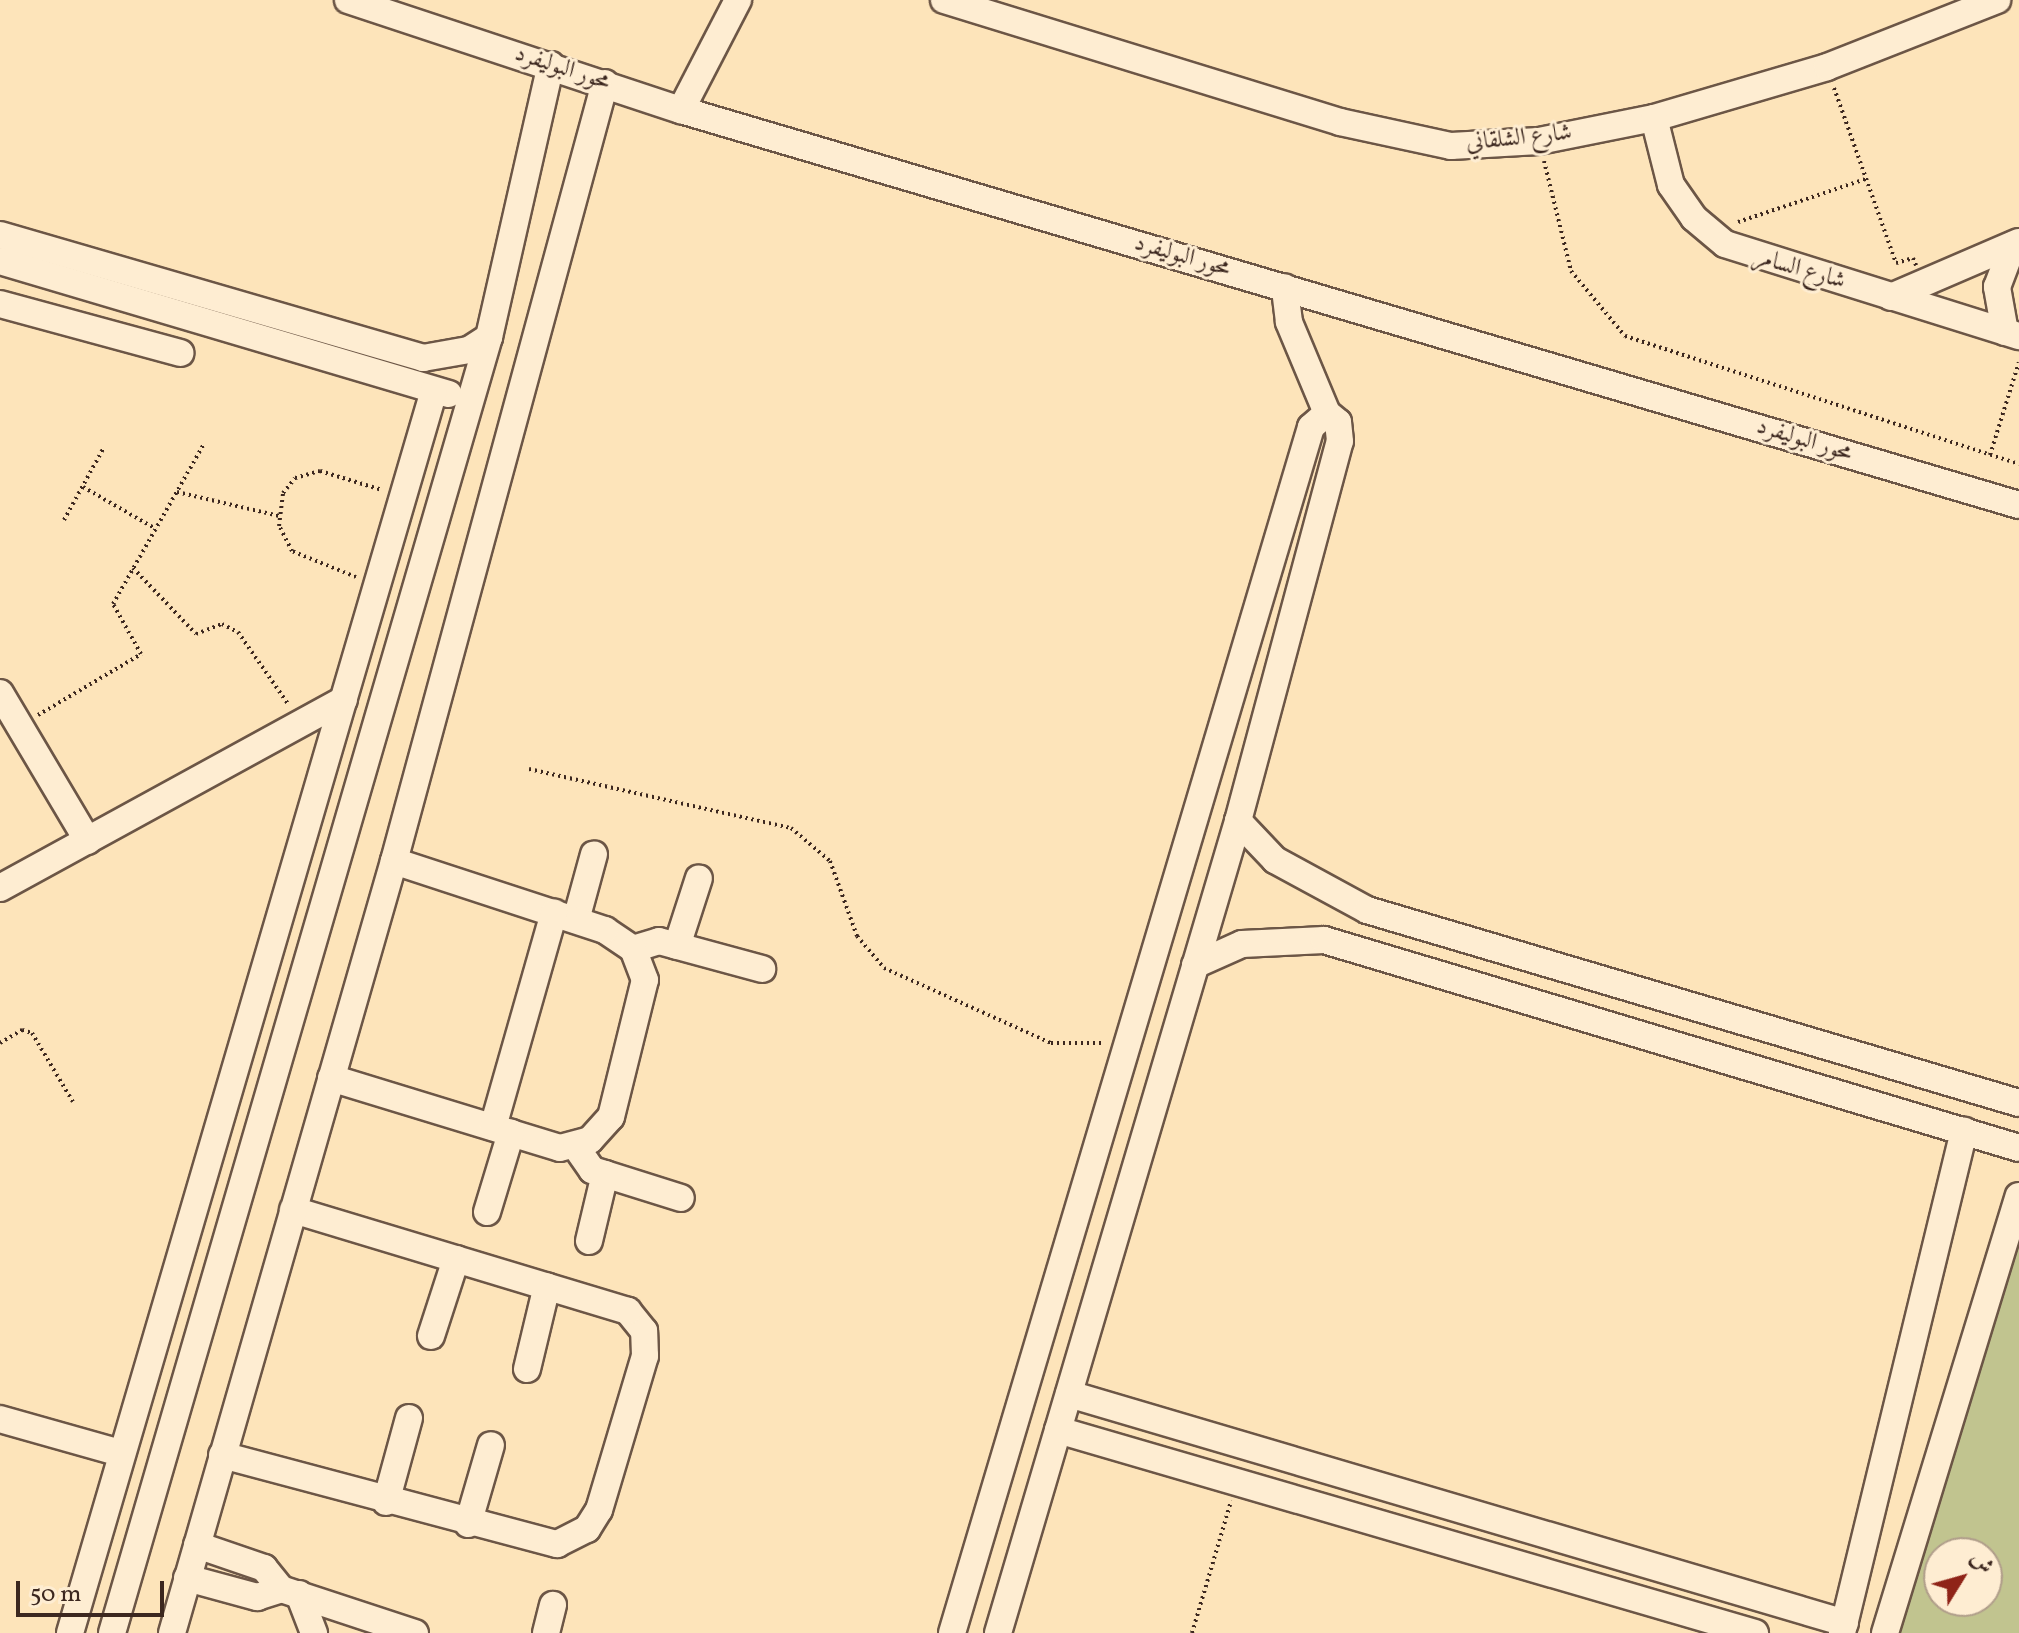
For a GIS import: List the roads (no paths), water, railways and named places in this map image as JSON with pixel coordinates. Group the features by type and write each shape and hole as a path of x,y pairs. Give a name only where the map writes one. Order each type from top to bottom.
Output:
{"street":[{"name":"محور البوليفرد","path":"348,0 681,110 2019,505"},
{"path":"681,110 738,0"},
{"name":"شارع الشلقاني","path":"952,2 1417,143 1539,141 1654,118 1827,67 1997,0"},
{"path":"112,1633 466,399 489,337 551,65"},
{"path":"172,1633 394,861 605,83"},
{"name":"شارع السامر","path":"1654,118 1671,185 1709,232 1743,254 2012,334"},
{"path":"0,235 423,358 469,350 489,337"},
{"path":"1891,297 2016,244"},
{"path":"2012,334 1997,287 2016,244"},
{"path":"0,261 466,399"},
{"path":"998,1633 1238,821 1340,441 1338,422 1327,413 1289,322 1285,287"},
{"path":"82,327 92,289"},
{"path":"0,304 180,353"},
{"path":"70,1633 120,1453 434,391"},
{"path":"952,1633 1311,427 1327,413"},
{"path":"0,693 22,725 88,841"},
{"path":"0,888 344,700"},
{"path":"1238,821 1275,860 1367,910 2019,1103"},
{"path":"487,1212 502,1130 565,917 594,854"},
{"path":"394,861 565,917 633,949 645,980 611,1117 576,1147"},
{"path":"677,946 699,878"},
{"path":"1195,965 1242,944 1324,940 2019,1148"},
{"path":"633,949 650,942 677,946 762,969"},
{"path":"331,1078 502,1130 576,1147 585,1164 605,1174 681,1198"},
{"path":"1069,1394 1843,1628 1964,1131"},
{"path":"589,1241 605,1174"},
{"path":"1885,1633 2019,1196"},
{"path":"222,1455 468,1524 557,1544 587,1529 599,1510 645,1356 644,1331 628,1311 293,1210"},
{"path":"1073,1229 1112,1242"},
{"path":"431,1336 456,1259"},
{"path":"527,1369 547,1286"},
{"path":"386,1502 409,1418"},
{"path":"0,1419 120,1453"},
{"path":"1058,1430 1236,1483 1664,1621 1755,1633"},
{"path":"468,1524 491,1445"},
{"path":"197,1545 264,1568 290,1592 314,1633"},
{"path":"187,1578 257,1597 290,1592 368,1626 415,1633"},
{"path":"546,1633 553,1605"}]}
